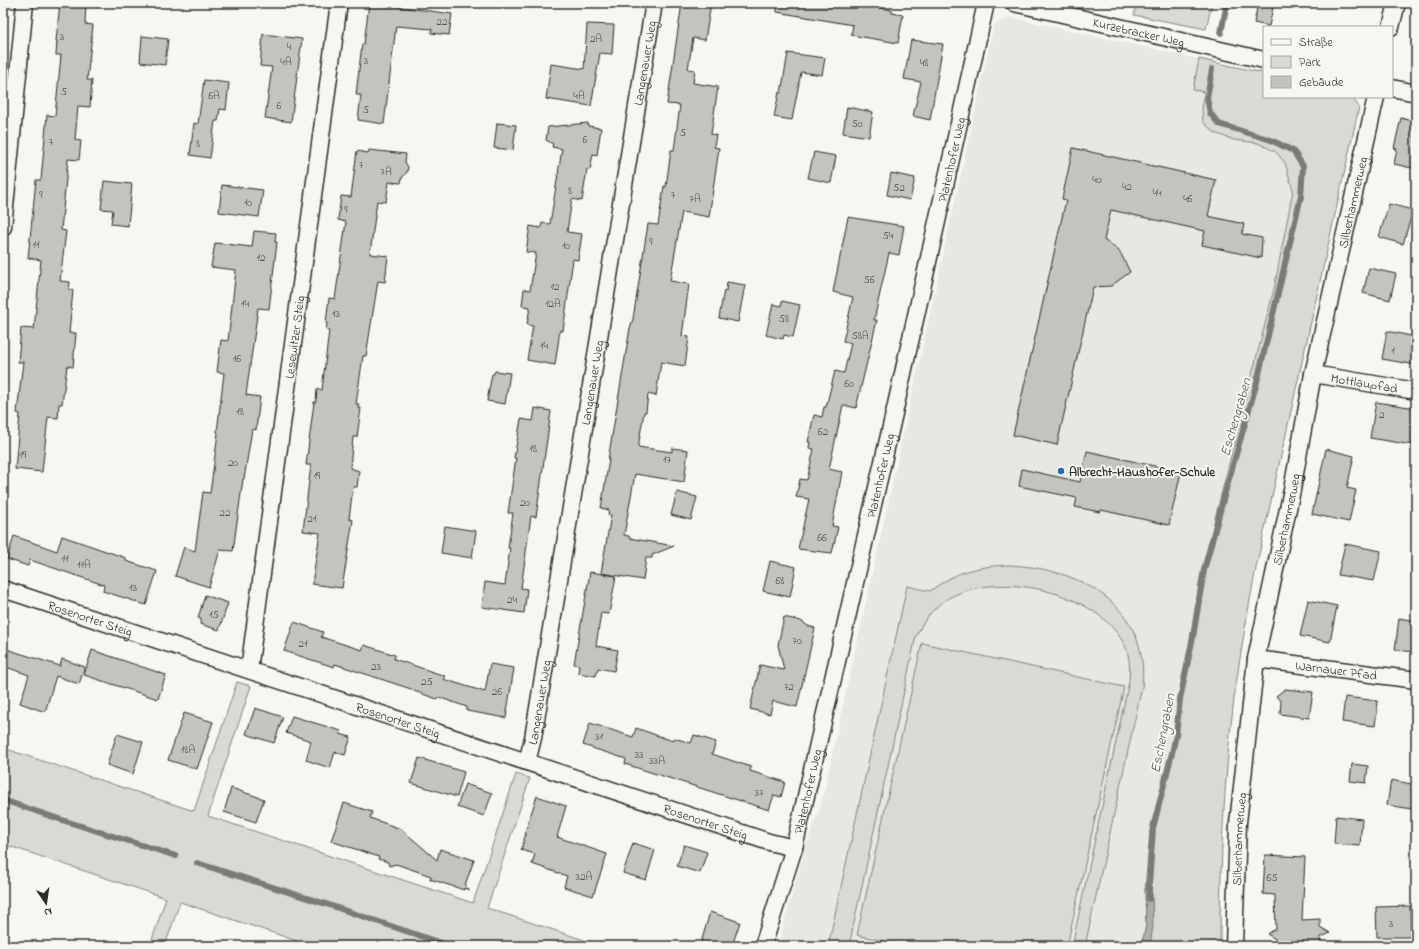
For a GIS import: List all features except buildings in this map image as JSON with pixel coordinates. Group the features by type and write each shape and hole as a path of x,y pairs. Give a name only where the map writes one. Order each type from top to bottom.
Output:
{"street":[{"path":"3,227 25,3"},
{"name":"Lesewitzer Steig","path":"249,670 339,3"},
{"name":"Langenauer Weg","path":"527,762 536,723 654,3"},
{"name":"Platenhofer Weg","path":"763,946 794,848 888,441 986,3"},
{"name":"Kurzebracker Weg","path":"1014,3 1263,60"},
{"path":"1391,26 1397,3"},
{"path":"1393,88 1416,93"},
{"name":"Silberhammerweg","path":"1234,946 1238,823 1256,659 1292,490 1314,374 1376,98"},
{"name":"Mottlaupfad","path":"1314,374 1416,392"},
{"name":"Rosenorter Steig","path":"3,589 770,842 794,848"},
{"name":"Warnauer Pfad","path":"1256,659 1416,680"}],"shaded area":[{"name":"Albrecht-Haushofer-Schule","path":"1009,17 1199,59 1193,89 1204,92 1202,109 1234,140 1258,143 1276,152 1285,163 1293,190 1274,289 1201,573 1178,701 1175,734 1150,830 1145,889 1145,934 1141,946 778,946 804,851 821,805 994,25"},
{"path":"1145,889 1152,893 1153,926 1150,946 1141,946 1146,926"}],"green space":[{"path":"1137,3 1212,3 1206,29 1134,15"},
{"path":"1199,59 1263,73 1263,98 1353,98 1359,107 1256,568 1242,645 1231,723 1225,787 1220,946 1141,946 1146,926 1145,889 1150,830 1175,734 1178,701 1201,573 1274,289 1293,190 1285,163 1276,152 1258,143 1234,140 1215,133 1203,122 1202,109 1204,92 1193,90"},
{"path":"1007,565 1034,567 1059,573 1083,583 1104,596 1122,613 1135,634 1142,658 1142,687 1085,946 1072,946 1129,681 1130,668 1126,648 1113,628 1094,612 1071,599 1044,590 1017,586 990,586 965,591 944,601 935,608 916,636 849,946 828,946 907,586 930,591 949,579 966,571 985,567"},
{"path":"922,643 1124,687 1067,946 907,946 857,935"},
{"path":"237,682 251,686 208,816 473,903 516,774 530,778 487,908 602,946 312,946 180,902 165,946 150,946 166,898 3,844 3,748 194,811"}],"waterway":[{"name":"Eschengraben","path":"1221,33 1227,3"},
{"name":"Eschengraben","path":"1149,899 1153,828 1176,735 1180,699 1193,637 1204,570 1257,382 1301,196 1303,166 1293,151 1271,140 1219,124 1210,113 1207,98 1212,69"},
{"path":"3,800 176,856"},
{"path":"197,863 326,904 450,946"}],"place":[{"name":"Albrecht-Haushofer-Schule","path":"1061,471"}]}
